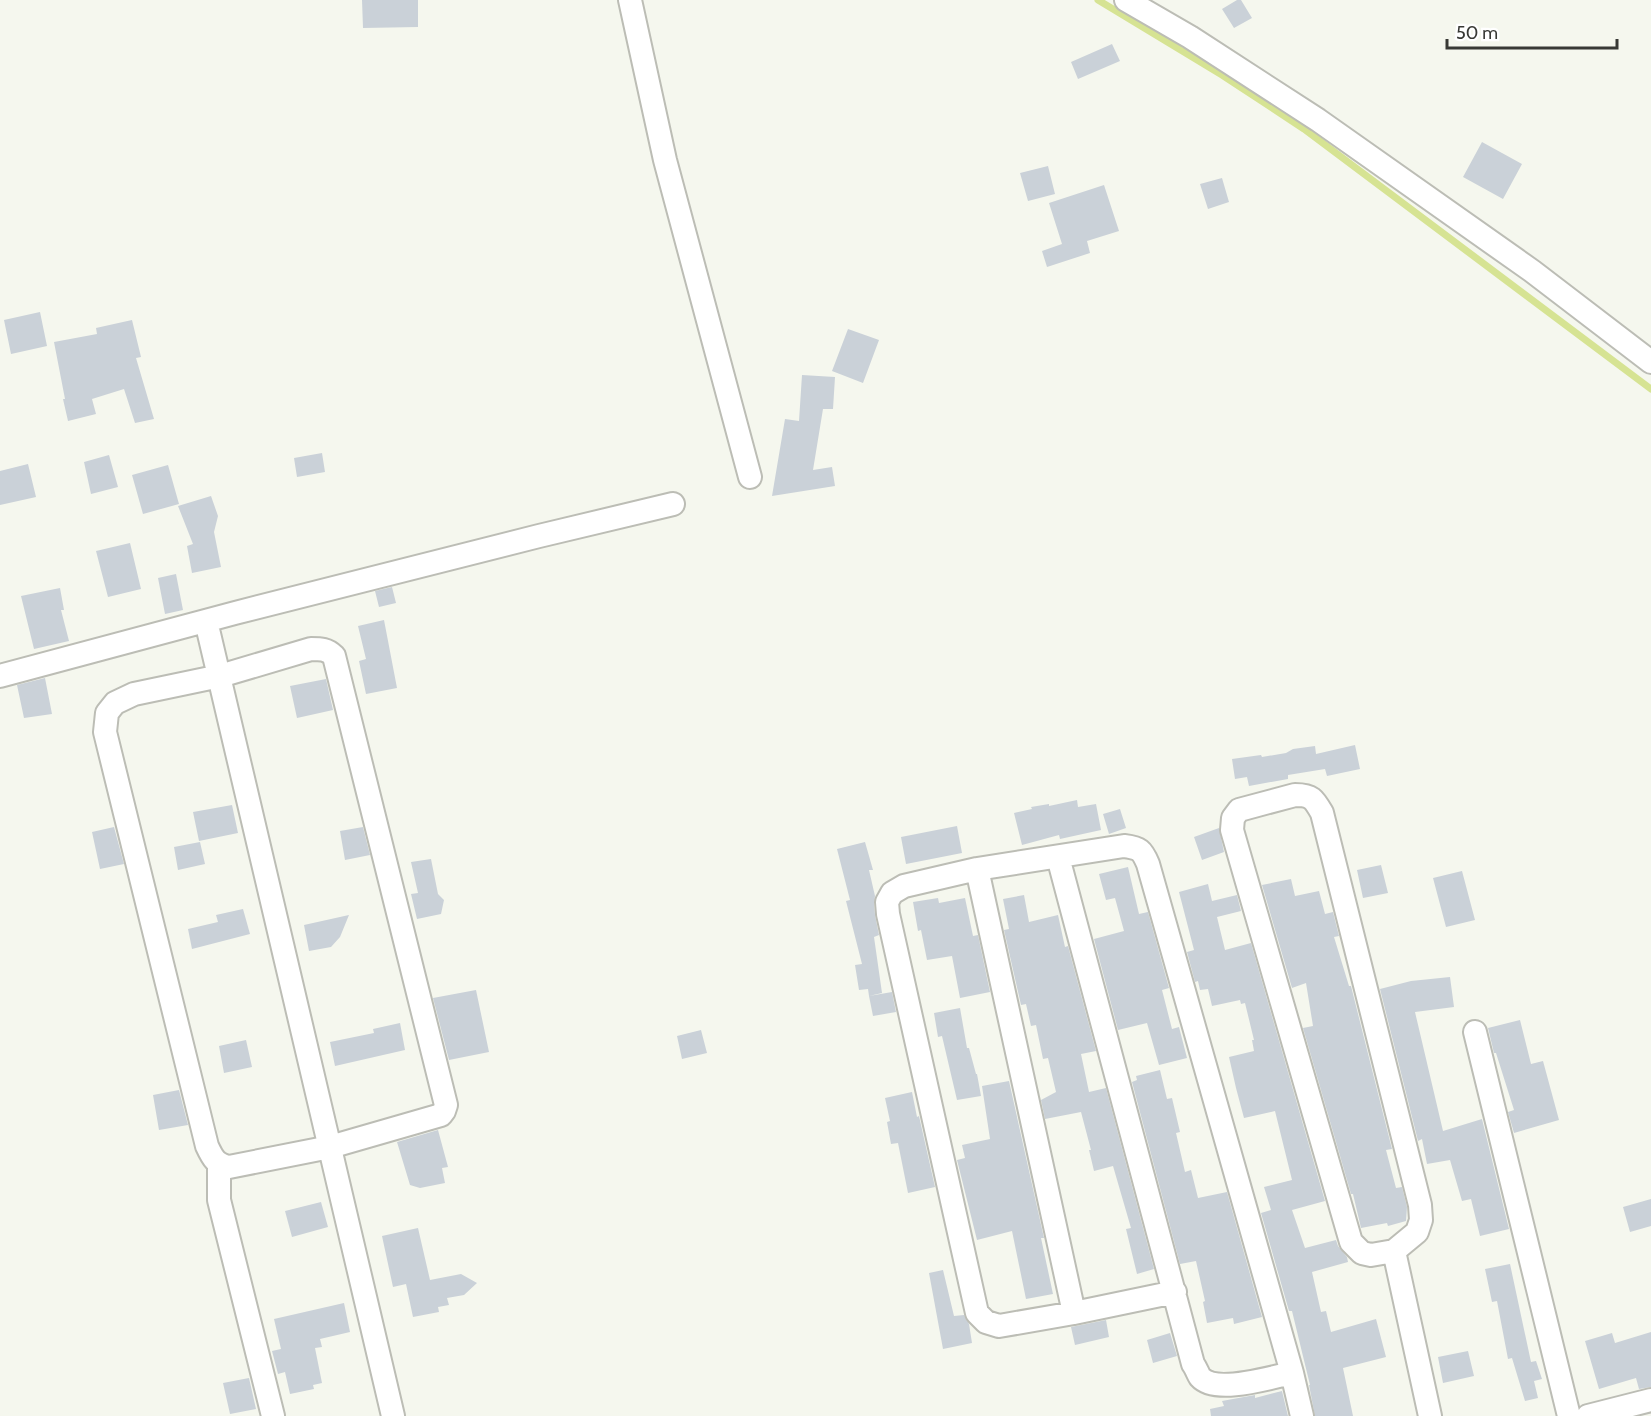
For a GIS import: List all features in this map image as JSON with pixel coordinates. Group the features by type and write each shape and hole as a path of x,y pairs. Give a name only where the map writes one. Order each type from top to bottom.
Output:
{"street":[{"path":"630,0 665,160 750,477"},
{"path":"1126,0 1191,37 1318,120 1532,271 1651,362"},
{"path":"0,676 206,621 673,504"},
{"path":"206,621 393,1416"},
{"path":"219,1165 229,1167 330,1147 441,1115 446,1105 334,656 322,649 311,649 220,676 134,694 115,703 107,713 105,732 207,1146 219,1165 219,1200 273,1416"},
{"path":"1295,795 1305,795 1315,800 1322,813 1420,1205 1421,1220 1417,1232 1394,1251 1371,1255 1362,1253 1351,1242 1232,831 1233,818 1239,810 1295,795"},
{"path":"1175,1292 999,1326 986,1322 977,1313 888,914 887,902 892,893 904,886 977,869 1124,846 1136,847 1143,852 1292,1373 1302,1416"},
{"path":"1058,857 1194,1364 1201,1378 1226,1386 1292,1373"},
{"path":"977,869 1074,1313"},
{"path":"1474,1032 1569,1416"},
{"path":"1394,1251 1430,1416"},
{"path":"1588,1416 1651,1400"}],"building":[{"path":"362,0 418,0 418,27 363,28"},
{"path":"1241,0 1252,18 1234,28 1222,9"},
{"path":"1112,44 1120,61 1078,79 1071,62"},
{"path":"1482,142 1522,164 1503,199 1463,177"},
{"path":"1048,166 1055,194 1028,201 1020,173"},
{"path":"1222,178 1229,202 1208,209 1200,184"},
{"path":"1104,185 1119,231 1087,241 1090,253 1047,267 1042,251 1062,244 1049,203"},
{"path":"40,312 47,346 11,354 4,320"},
{"path":"132,320 141,357 136,358 154,419 135,423 124,389 92,399 96,414 68,421 54,342 97,334 96,328"},
{"path":"848,329 879,340 863,383 832,371"},
{"path":"802,375 835,377 833,409 823,409 813,470 832,467 835,486 772,496 785,419 799,421"},
{"path":"322,453 325,472 297,477 294,458"},
{"path":"109,455 118,487 91,494 84,462"},
{"path":"28,464 36,497 0,505 0,471"},
{"path":"168,465 179,504 143,514 132,475"},
{"path":"211,496 218,516 214,532 221,567 192,573 187,546 193,544 178,506"},
{"path":"130,543 141,589 108,597 96,551"},
{"path":"176,574 183,610 165,614 158,578"},
{"path":"392,587 396,603 379,607 375,591"},
{"path":"60,588 64,610 61,610 69,641 34,649 21,596"},
{"path":"384,620 397,688 366,694 359,661 366,659 358,626"},
{"path":"45,678 52,714 24,718 17,685"},
{"path":"326,679 333,710 297,718 290,686"},
{"path":"1355,745 1360,769 1327,776 1325,769 1288,775 1288,779 1249,786 1247,777 1235,779 1232,759 1261,755 1262,757 1315,746 1316,754"},
{"path":"1077,800 1078,807 1096,804 1101,830 1060,839 1059,835 1022,845 1014,813 1032,809 1031,807"},
{"path":"232,805 238,833 199,841 193,812"},
{"path":"1120,809 1126,828 1109,834 1103,814"},
{"path":"957,826 962,853 906,864 901,837"},
{"path":"114,827 124,864 100,869 92,832"},
{"path":"363,827 370,855 345,860 340,831"},
{"path":"1219,828 1224,852 1202,860 1194,837"},
{"path":"200,842 205,864 178,870 174,847"},
{"path":"865,842 873,870 869,870 875,896 875,915 879,935 874,937 882,993 869,996 868,989 859,990 855,965 862,964 846,901 850,900 837,849"},
{"path":"431,859 438,894 444,900 441,914 417,919 411,894 418,893 411,862"},
{"path":"1381,865 1388,893 1363,898 1357,870"},
{"path":"1128,867 1139,914 1148,912 1169,988 1162,990 1172,1029 1179,1027 1187,1058 1159,1065 1147,1023 1118,1030 1094,939 1124,931 1115,898 1106,900 1099,874"},
{"path":"1462,871 1475,920 1446,927 1433,878"},
{"path":"1291,879 1295,896 1319,891 1325,914 1333,912 1339,936 1334,937 1349,986 1351,986 1392,1149 1386,1150 1396,1188 1402,1187 1407,1207 1406,1221 1388,1226 1387,1223 1361,1228 1303,1028 1313,1026 1306,983 1292,988 1262,885"},
{"path":"1208,884 1212,901 1237,895 1241,911 1217,917 1225,950 1251,943 1325,1201 1292,1210 1305,1248 1336,1240 1347,1257 1348,1262 1312,1272 1321,1312 1326,1311 1331,1332 1376,1319 1386,1357 1343,1368 1353,1416 1315,1416 1292,1311 1289,1311 1261,1213 1271,1210 1264,1187 1292,1180 1275,1111 1244,1118 1236,1088 1229,1057 1254,1051 1252,1040 1254,1040 1245,1003 1241,1004 1240,1000 1212,1006 1208,989 1200,990 1198,981 1195,982 1187,952 1194,950 1179,892"},
{"path":"1024,895 1029,922 1058,915 1065,947 1068,946 1096,1051 1081,1054 1089,1092 1106,1088 1154,1269 1137,1274 1126,1229 1131,1228 1113,1166 1094,1171 1081,1112 1045,1119 1041,1100 1056,1092 1048,1058 1043,1059 1036,1025 1031,1026 1026,1004 1021,1005 1004,930 1009,929 1003,899"},
{"path":"938,898 939,903 965,898 973,936 978,935 990,992 960,998 952,956 927,960 921,930 918,931 913,902"},
{"path":"243,909 250,934 192,949 188,929 218,922 216,915"},
{"path":"349,915 340,937 331,947 309,951 304,925"},
{"path":"1450,977 1454,1007 1415,1012 1443,1131 1482,1119 1509,1229 1480,1236 1471,1199 1462,1201 1450,1160 1427,1164 1422,1139 1418,1141 1380,989 1411,981"},
{"path":"476,990 489,1052 449,1060 433,998"},
{"path":"892,992 896,1012 873,1016 869,996"},
{"path":"960,1008 967,1048 969,1048 977,1074 981,1096 957,1100 942,1036 938,1037 934,1013"},
{"path":"1520,1020 1531,1064 1543,1061 1559,1120 1514,1133 1508,1112 1514,1110 1496,1053 1494,1053 1488,1028"},
{"path":"400,1023 405,1050 335,1066 330,1042 374,1033 373,1029"},
{"path":"701,1030 707,1053 682,1059 677,1036"},
{"path":"246,1040 252,1067 224,1073 219,1046"},
{"path":"1160,1070 1167,1099 1172,1098 1180,1132 1176,1133 1185,1172 1191,1170 1198,1198 1227,1192 1262,1317 1234,1324 1233,1318 1207,1323 1203,1302 1205,1301 1196,1261 1180,1264 1132,1082 1137,1080 1136,1076"},
{"path":"1009,1081 1044,1238 1041,1238 1053,1294 1026,1299 1012,1231 977,1240 957,1160 965,1158 962,1145 990,1139 982,1086"},
{"path":"179,1090 188,1125 159,1130 153,1095"},
{"path":"912,1092 935,1187 908,1193 898,1143 891,1144 887,1122 890,1121 885,1098"},
{"path":"438,1130 448,1167 442,1168 445,1183 420,1188 410,1185 397,1142"},
{"path":"1651,1199 1651,1226 1630,1232 1623,1207"},
{"path":"321,1202 328,1227 292,1237 285,1211"},
{"path":"418,1228 430,1280 461,1274 477,1283 464,1295 447,1298 449,1305 438,1307 439,1312 413,1317 406,1284 393,1287 382,1236"},
{"path":"1510,1264 1531,1362 1536,1361 1542,1379 1534,1381 1538,1398 1525,1401 1512,1358 1508,1359 1497,1301 1492,1302 1485,1269"},
{"path":"943,1270 954,1316 964,1315 969,1324 972,1343 943,1349 929,1273"},
{"path":"344,1303 350,1332 320,1339 322,1347 315,1348 322,1383 313,1385 314,1389 290,1394 285,1372 278,1374 272,1351 281,1349 274,1319"},
{"path":"1106,1320 1109,1337 1075,1345 1071,1327"},
{"path":"1651,1332 1651,1387 1639,1389 1636,1378 1599,1389 1585,1341 1612,1333 1615,1343"},
{"path":"1170,1333 1177,1356 1153,1363 1147,1340"},
{"path":"1468,1351 1474,1376 1443,1383 1438,1357"},
{"path":"249,1378 256,1409 230,1414 223,1383"},
{"path":"1282,1391 1288,1416 1211,1416 1210,1409 1224,1406 1222,1401 1255,1395 1255,1398"}],"waterway":[{"path":"1098,0 1222,75 1304,129 1651,389"}]}
